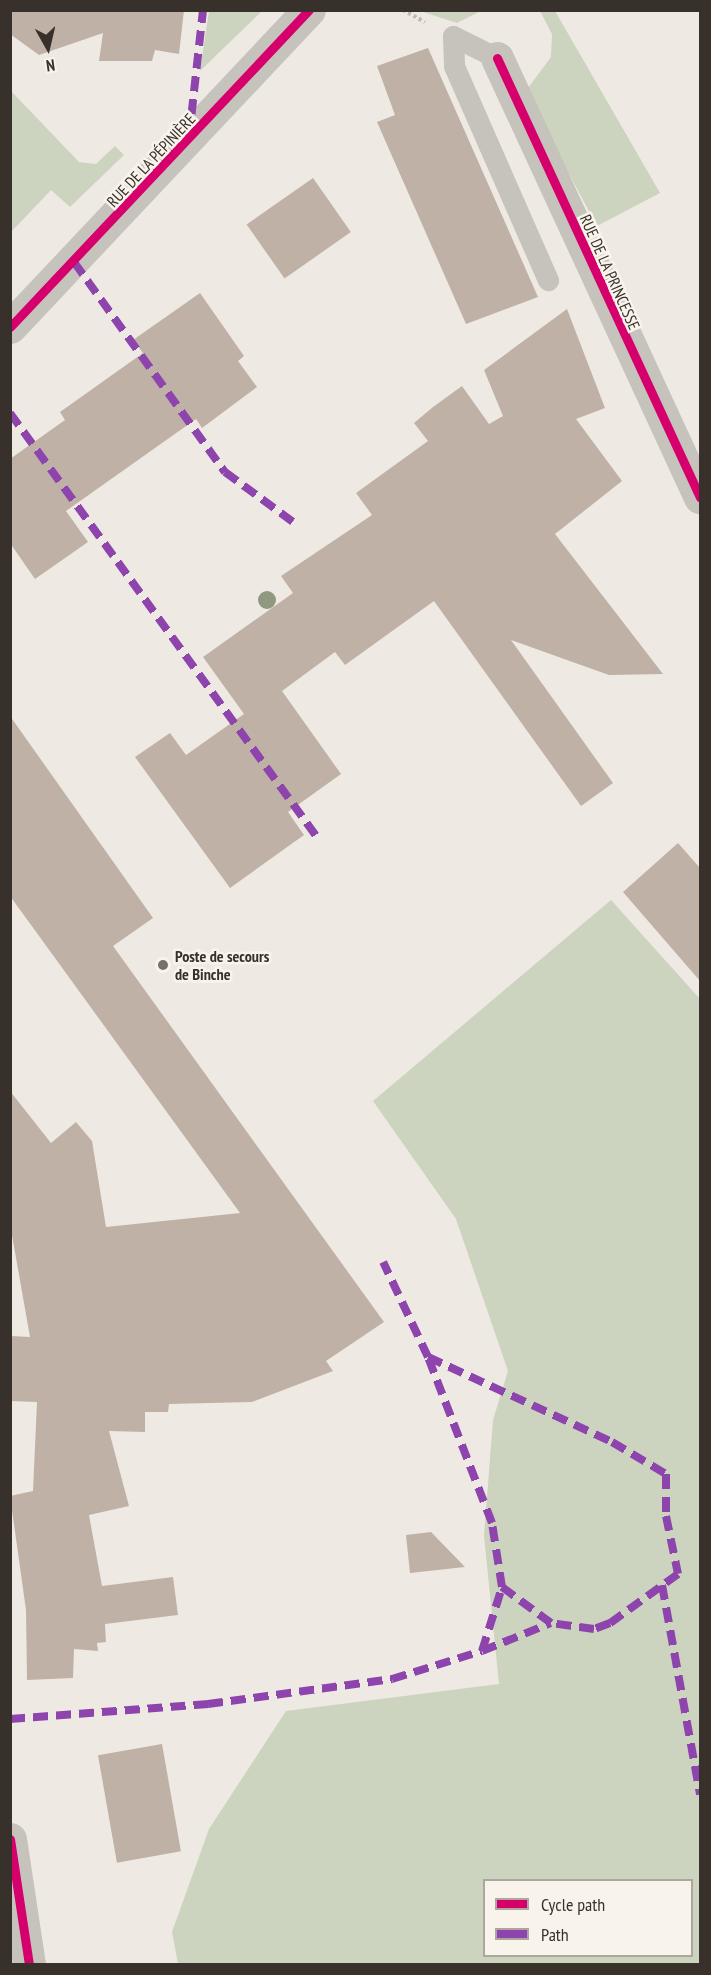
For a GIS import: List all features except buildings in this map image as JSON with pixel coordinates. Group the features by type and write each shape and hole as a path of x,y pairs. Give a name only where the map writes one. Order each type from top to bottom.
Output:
{"street":[{"name":"RUE DE LA PÉPINIÈRE","path":"10,327 309,10"},
{"name":"RUE DE LA PRINCESSE","path":"497,58 700,497"},
{"path":"10,1839 29,1965"}],"lane":[{"path":"497,58 453,36 454,66 548,280"}],"green space":[{"path":"420,10 481,11 457,23"},
{"path":"209,11 262,11 200,71"},
{"path":"540,11 555,11 660,193 597,226 525,92 551,57 552,34"},
{"path":"11,91 79,162 96,164 115,146 124,155 70,207 51,190 11,232"},
{"path":"611,900 700,999 700,1964 178,1964 172,1932 209,1829 286,1711 499,1684 484,1536 493,1420 508,1371 456,1219 373,1101"}],"marked path":[{"path":"189,137 203,10"},
{"path":"74,262 225,472 293,522"},
{"path":"10,413 319,840"},
{"path":"10,1719 208,1704 392,1679 482,1651 502,1587 492,1523 428,1357 383,1262"},
{"path":"428,1357 612,1442 666,1474 666,1516 678,1574 610,1623 594,1629 551,1623 502,1587"},
{"path":"662,1585 700,1795"},
{"path":"482,1651 551,1623"}],"cycle path":[{"path":"10,327 309,10"},
{"path":"497,58 700,497"},
{"path":"10,1839 29,1964"}],"place":[{"name":"Poste de secours de Binche","path":"163,965"}]}
